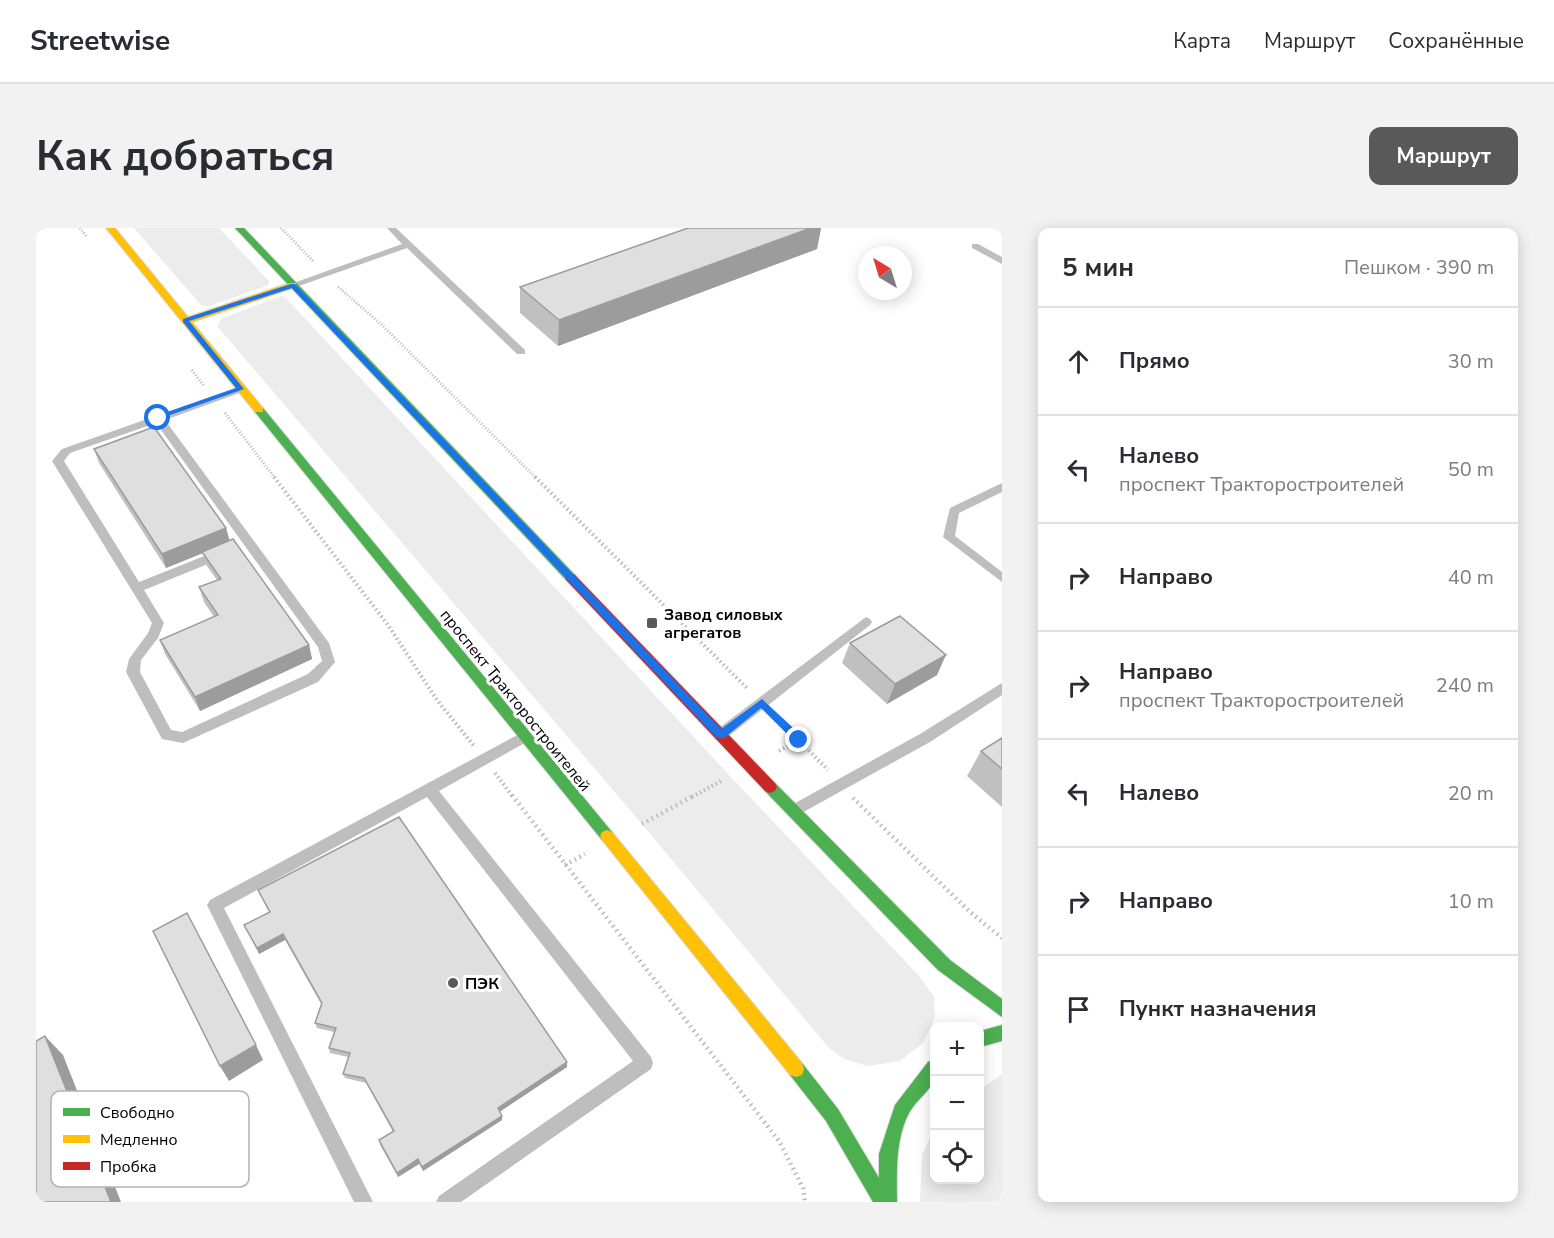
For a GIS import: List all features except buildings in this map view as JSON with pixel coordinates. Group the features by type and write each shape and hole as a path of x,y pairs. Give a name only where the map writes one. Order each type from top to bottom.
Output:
{"main road":[{"name":"проспект Тракторостроителей","path":"110,228 777,1044 832,1115 883,1202"},
{"path":"239,228 793,811 944,965 1002,1009"},
{"path":"185,321 293,285"},
{"path":"984,1039 1002,1033"},
{"path":"888,1202 888,1154 901,1111 930,1073"}],"lane":[{"path":"391,228 522,352"},
{"path":"293,285 407,245"},
{"path":"975,246 1002,261"},
{"path":"158,418 240,546 324,646 329,662 313,678 183,738 166,735 133,672 135,659 154,635 158,623 58,461 66,451 158,418 241,389"},
{"path":"1002,487 954,511 949,537 1002,578"},
{"path":"136,588 240,546"},
{"path":"720,735 866,622"},
{"path":"793,811 925,738 1002,688"},
{"path":"364,1202 215,905 525,736"},
{"path":"429,789 645,1063 445,1202"}],"path":[{"path":"281,228 318,266"},
{"path":"336,285 382,325 829,772"},
{"path":"222,409 388,625 437,700 779,1141 803,1188 805,1202"},
{"path":"779,751 799,740"},
{"path":"642,824 730,776"},
{"path":"854,799 970,912 1002,938"},
{"path":"565,865 588,852"}],"shaded area":[{"path":"134,228 219,228 269,281 269,285 207,307 201,305"},
{"path":"281,296 286,298 920,977 934,997 935,1018 933,1022 930,1022 930,1028 923,1043 900,1061 868,1066 844,1059 829,1048 642,824 217,326 221,319"},
{"path":"1002,1074 1002,1202 920,1202 922,1155 930,1138 930,1184 984,1184 984,1087"}],"traffic: fast":[{"path":"239,228 571,578"},
{"path":"259,410 607,836"},
{"path":"770,787 944,965 1002,1009"},
{"path":"984,1038 1002,1033"},
{"path":"796,1069 832,1115 883,1202"},
{"path":"888,1202 888,1154 901,1111 930,1073"}],"traffic: slow":[{"path":"110,228 259,410"},
{"path":"185,321 293,285"},
{"path":"607,836 796,1069"}],"traffic: jam":[{"path":"571,578 770,787"}],"place":[{"name":"Завод силовых агрегатов","path":"652,623"},
{"name":"ПЭК","path":"453,983"}],"route":[{"path":"158,418 241,389 185,321 293,285 720,735 762,703 799,740"}]}
